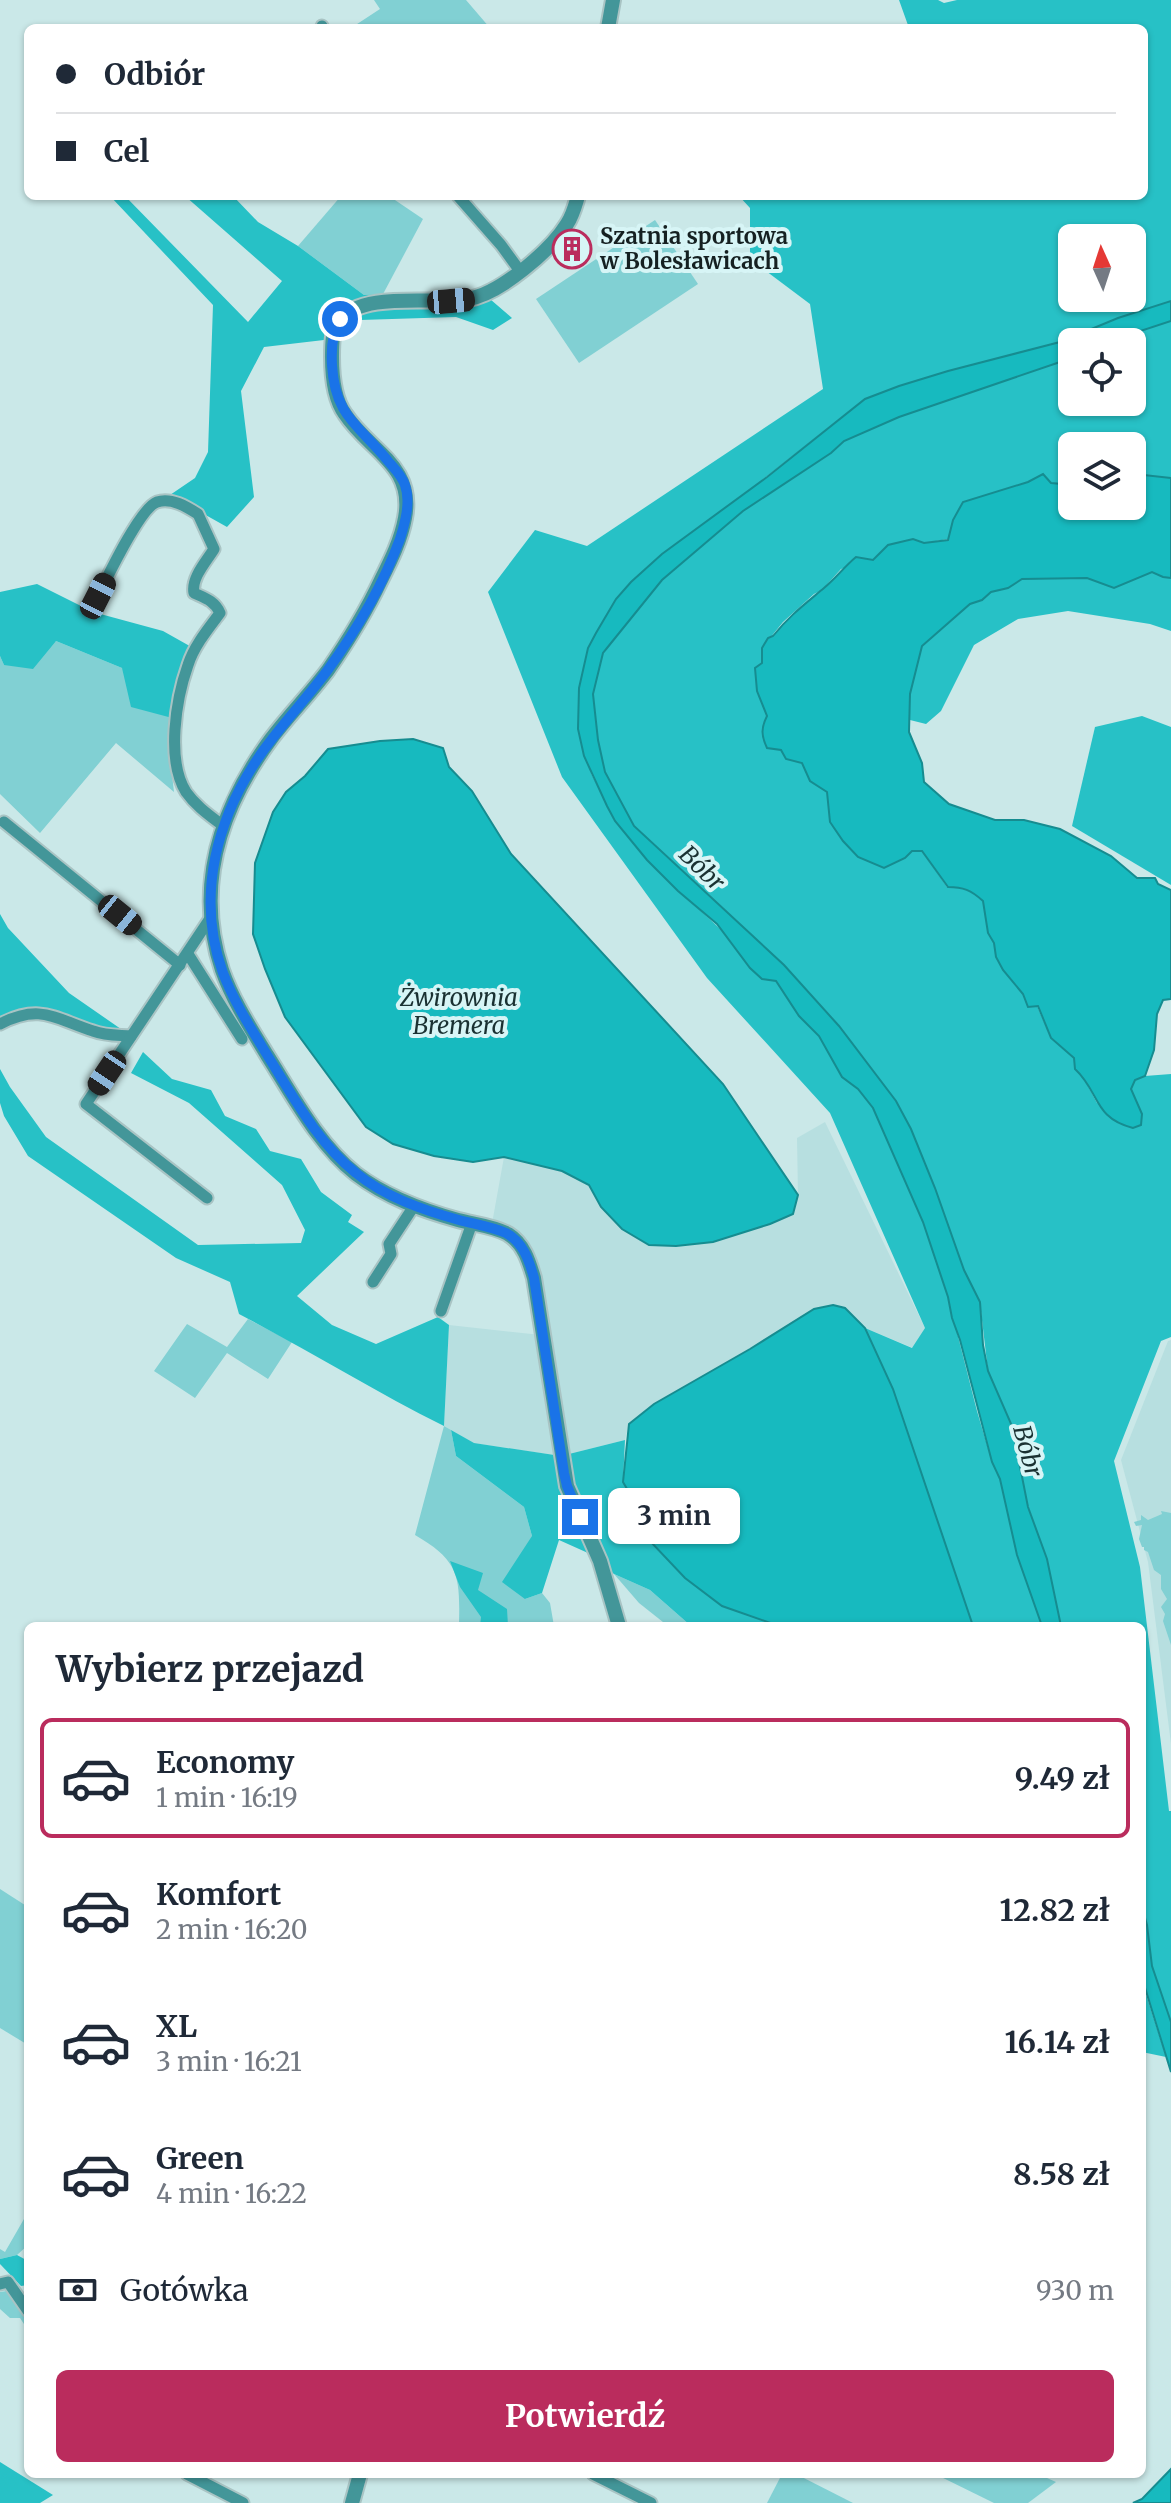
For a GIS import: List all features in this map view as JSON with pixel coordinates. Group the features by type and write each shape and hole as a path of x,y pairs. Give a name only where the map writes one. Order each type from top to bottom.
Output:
{"street":[{"path":"609,24 613,0"},
{"path":"462,200 520,271"},
{"path":"577,200 571,219 555,241 520,271 479,297 377,303 352,310 336,326 332,360 340,405 345,415 385,457 405,485 408,503 403,527 386,570 357,627 329,669 260,755 222,825 213,875 211,917 218,957 239,1010 321,1136 346,1165 359,1176 414,1206 507,1234 525,1251 530,1265 567,1486 600,1561 618,1622"},
{"path":"98,596 122,549 151,506 158,501 171,501 198,514 214,549 192,587 194,593 217,606 220,613 187,665 177,710 176,764 185,790 199,808 222,825"},
{"path":"4,822 180,965"},
{"path":"207,1198 86,1104 211,917"},
{"path":"188,954 242,1039"},
{"path":"0,1024 24,1016 51,1014 94,1032 116,1037 131,1036"},
{"path":"373,1282 391,1254 389,1244 414,1206"},
{"path":"441,1311 472,1223"},
{"path":"0,2284 8,2282 24,2305"},
{"path":"195,2478 243,2503"},
{"path":"352,2503 359,2478"},
{"path":"601,2478 651,2503"}],"shaded area":[{"path":"374,0 466,0 487,24 357,24 380,9"},
{"path":"899,0 938,0 944,3 957,0 1171,0 1171,301 1146,309 1146,224 1058,224 1058,312 1137,312 1094,328 1058,328 1058,343 1052,345 948,371 865,399 762,480 594,637 583,668 591,773 614,820 657,870 775,980 799,1016 819,1036 842,1077 858,1089 873,1108 923,1222 948,1297 977,1411 1005,1494 1017,1555 1041,1622 972,1622 893,1389 865,1328 912,1348 925,1328 830,1113 707,978 562,777 488,592 535,530 587,546 823,389 810,304 750,259 750,208 743,200 1148,200 1148,24 908,24"},
{"path":"114,200 129,200 248,322 282,281 190,200 237,200 258,222 298,246 364,295 483,293 512,318 493,330 456,317 360,320 341,338 264,347 241,391 254,497 227,527 170,495 195,478 208,452 213,305"},
{"path":"338,200 395,200 423,219 382,296 364,295 298,246"},
{"path":"655,220 698,284 579,363 536,299"},
{"path":"1171,321 1171,478 1146,475 1146,432 1058,432 1058,484 1051,483 1043,474 1029,482 963,502 953,520 948,539 888,545 873,560 841,569 822,590 783,622 762,648 757,691 767,716 762,732 767,748 781,750 786,759 802,763 810,781 827,792 830,822 858,857 922,851 947,887 966,890 983,901 988,933 1003,970 1023,994 1028,1007 1037,1006 1051,1038 1074,1058 1075,1069 1082,1075 1097,1103 1142,1114 1131,1089 1135,1080 1171,1074 1171,1337 1161,1341 1114,1461 1140,1567 1171,1811 1171,2023 1153,1970 1146,1930 1146,1622 1060,1622 1047,1559 988,1371 980,1303 964,1270 911,1129 896,1102 839,1026 784,965 633,825 605,772 598,740 593,694 603,653 662,579 743,511 831,453 844,441 899,417 1058,362 1058,416 1146,416 1146,329"},
{"path":"1152,572 1171,578 1171,631 1150,624 1068,611 1018,619 974,645 941,711 926,724 910,720 910,694 921,646 970,604 1022,579 1087,578 1114,588"},
{"path":"37,584 93,612 163,631 195,649 176,719 131,707 122,668 56,641 33,669 4,665 0,656 0,592"},
{"path":"56,641 122,668 176,719 171,766 174,792 116,743 40,833 0,794 0,656 4,665"},
{"path":"1142,716 1171,727 1171,885 1072,826 1095,727"},
{"path":"0,914 8,928 69,993 131,1036 51,1014 0,1025"},
{"path":"143,1052 172,1079 211,1090 225,1116 256,1129 270,1151 301,1159 321,1192 352,1215 348,1222 364,1232 297,1296 332,1325 376,1344 438,1317 449,1325 444,1426 239,1314 230,1282 176,1258 28,1156 4,1116 0,1103 0,1069 46,1137 198,1245 301,1243 305,1230 282,1185 189,1103 131,1073"},
{"path":"825,1122 925,1328 913,1348 865,1328 845,1308 814,1309 629,1424 625,1440 561,1456 473,1443 444,1426 449,1325 541,1335 525,1251 491,1229 504,1157 562,1171 589,1185 601,1207 622,1228 649,1245 713,1242 793,1214 798,1195 797,1138"},
{"path":"248,1319 292,1342 268,1379 227,1353 195,1398 154,1371 187,1324 227,1347"},
{"path":"1171,1340 1171,1744 1148,1562 1121,1460"},
{"path":"444,1426 451,1430 456,1456 524,1507 532,1536 525,1599 542,1593 550,1603 553,1622 459,1622 457,1583 449,1562 415,1535"},
{"path":"451,1430 474,1443 561,1456 625,1440 623,1482 649,1540 722,1606 768,1622 686,1622 650,1590 614,1574 588,1553 559,1540 542,1593 525,1599 502,1582 532,1536 524,1507 456,1456"},
{"path":"1161,1511 1171,1513 1171,1645 1161,1607 1167,1599 1161,1589 1161,1575 1154,1570 1148,1552 1142,1547 1139,1539 1142,1525 1136,1526 1134,1522 1141,1520 1141,1515 1148,1520 1162,1514"},
{"path":"450,1561 483,1573 478,1590 507,1609 508,1622 480,1622 481,1617 460,1587"},
{"path":"614,1574 650,1590 686,1622 663,1622 639,1603"},
{"path":"0,1889 24,1904 24,2043 0,2028"},
{"path":"1146,1994 1166,2057 1146,2053"},
{"path":"24,2219 24,2249 17,2255 0,2259 0,2249 5,2252"},
{"path":"17,2255 24,2259 24,2286 0,2264 0,2259"},
{"path":"7,2291 24,2314 24,2324 20,2318 10,2318 0,2309 0,2292"},
{"path":"0,2462 53,2495 40,2503 0,2503"},
{"path":"780,2478 804,2478 853,2503 767,2503"},
{"path":"943,2478 1047,2478 1056,2482 1028,2503 994,2503"}],"water":[{"path":"1171,301 1171,321 1146,329 1094,328"},
{"path":"1058,343 1058,363 899,417 844,441 831,453 743,511 662,580 603,653 593,694 605,772 634,826 784,965 839,1026 896,1101 911,1129 964,1270 980,1302 988,1371 1012,1426 1028,1507 1047,1559 1060,1622 1041,1622 1017,1555 1000,1479 992,1462 948,1297 923,1222 873,1108 858,1089 842,1077 819,1036 799,1016 776,981 762,979 750,968 717,924 647,860 615,821 584,756 578,729 579,688 588,648 616,599 631,582 662,554 767,477 865,399 948,371"},
{"path":"1043,474 1051,483 1058,484 1058,520 1146,520 1146,475 1171,478 1171,578 1152,572 1114,588 1087,578 1022,579 970,604 922,646 910,694 909,732 922,763 924,782 949,804 995,820 1024,820 1060,829 1111,856 1137,878 1155,878 1158,884 1171,890 1171,999 1163,1000 1157,1014 1154,1050 1145,1076 1135,1080 1131,1089 1142,1114 1141,1125 1133,1128 1120,1124 1104,1111 1075,1069 1074,1058 1051,1038 1038,1006 1028,1007 1023,994 1003,970 988,933 983,901 967,890 948,887 922,851 912,851 884,868 858,857 830,822 827,792 810,781 802,763 786,759 781,750 767,748 763,735 767,716 757,691 755,668 762,663 762,648 768,638 791,616 856,557 873,560 888,545 913,539 924,543 948,540 953,520 963,502 1028,482"},
{"name":"Żwirownia Bremera","path":"413,739 443,748 449,767 472,791 511,854 723,1084 798,1195 793,1214 713,1242 649,1245 622,1229 601,1207 589,1185 562,1171 504,1157 473,1162 434,1156 393,1144 366,1127 285,1017 253,934 255,863 273,812 286,792 305,776 328,749"},
{"path":"833,1305 845,1308 865,1328 893,1389 972,1622 768,1622 722,1606 685,1578 649,1540 623,1482 629,1424 654,1404 814,1309"},
{"path":"1146,1921 1152,1966 1171,2022 1171,2072 1146,1991"},
{"path":"1171,2469 1171,2503 1133,2503 1142,2499"}],"place":[{"name":"Szatnia sportowa w Bolesławicach","path":"572,249"}],"route":[{"path":"340,319 332,348 333,375 340,405 345,415 401,477 407,494 406,514 396,548 357,627 329,669 260,755 222,825 211,894 218,957 239,1010 293,1097 346,1165 394,1197 438,1214 507,1234 525,1251 534,1278 564,1473 580,1517"}],"water label":[{"name":"Bóbr","path":"702,868"},
{"name":"Bóbr","path":"1028,1451"}]}
